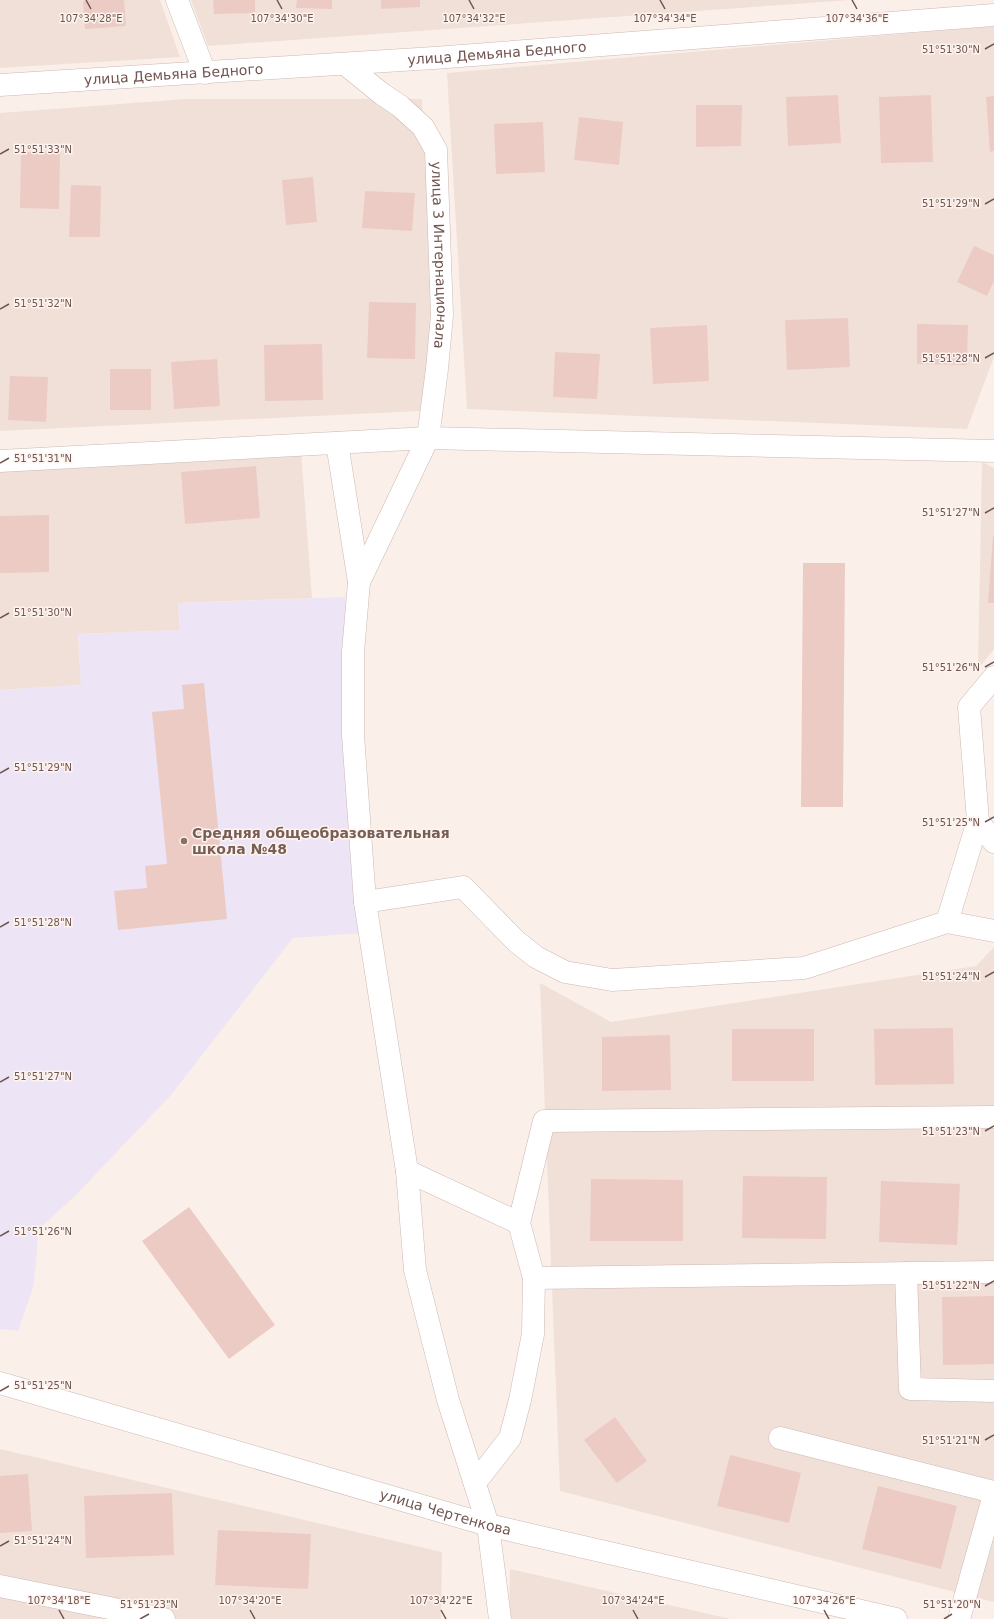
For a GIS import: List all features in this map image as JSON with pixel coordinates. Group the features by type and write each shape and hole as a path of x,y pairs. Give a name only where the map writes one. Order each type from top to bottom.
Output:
{"street":[{"path":"178,0 205,73"},
{"name":"улица Демьяна Бедного","path":"0,85 434,58 994,15"},
{"name":"улица 3 Интернационала","path":"345,64 382,94 400,106 423,127 436,150 442,315 428,438 359,582"},
{"path":"0,461 428,438 993,447"},
{"path":"337,443 359,582 353,652 353,735 365,902 407,1171 415,1270 448,1400 488,1525 499,1619"},
{"path":"947,922 978,821 969,707 994,676"},
{"path":"978,821 994,842"},
{"path":"365,902 463,887 536,958 565,972 612,980 804,968 947,922 994,931"},
{"path":"475,1483 510,1438 520,1400 533,1334 534,1278 519,1223 544,1121 994,1117"},
{"path":"407,1171 519,1223"},
{"path":"534,1278 994,1272"},
{"path":"906,1273 910,1389 994,1391"},
{"name":"улица Чертенкова","path":"0,1383 488,1525 896,1619"},
{"path":"780,1438 994,1494 959,1619"},
{"path":"0,1586 164,1619"}],"shaded area":[{"path":"0,0 160,0 180,57 0,68"},
{"path":"191,0 851,0 208,46"},
{"path":"994,26 994,357 967,429 467,409 447,73"},
{"path":"186,99 422,99 440,410 0,431 0,113"},
{"path":"301,451 312,598 178,603 180,630 78,634 81,685 0,690 0,466"},
{"path":"982,462 994,468 994,649 978,669"},
{"name":"Средняя общеобразовательная школа №48","path":"345,597 364,933 293,938 171,1095 76,1195 38,1230 33,1288 18,1331 0,1329 0,690 81,685 78,634 180,630 178,603"},
{"path":"994,947 994,1602 560,1491 540,983 611,1022 976,966"},
{"path":"0,1449 442,1552 441,1619 0,1619"},
{"path":"510,1569 731,1619 509,1619"}],"building":[{"path":"124,0 126,26 85,29 83,1"},
{"path":"213,0 255,0 255,13 214,14"},
{"path":"297,0 332,0 332,9 296,8"},
{"path":"381,0 420,0 420,7 381,9"},
{"path":"838,95 841,143 788,146 786,97"},
{"path":"931,95 933,162 881,163 879,97"},
{"path":"994,96 994,151 990,152 986,97"},
{"path":"696,105 742,105 741,146 696,147"},
{"path":"579,117 623,122 619,165 574,160"},
{"path":"543,122 545,172 496,174 494,124"},
{"path":"21,152 60,152 59,209 20,208"},
{"path":"313,177 317,222 286,225 282,180"},
{"path":"71,185 101,186 100,237 69,237"},
{"path":"365,191 415,193 412,231 362,228"},
{"path":"974,246 994,255 994,281 987,296 957,282"},
{"path":"369,302 416,303 415,359 367,358"},
{"path":"848,318 850,367 787,370 785,320"},
{"path":"917,324 968,325 967,365 917,364"},
{"path":"707,325 709,381 653,384 650,328"},
{"path":"322,344 323,400 265,401 264,345"},
{"path":"555,352 600,354 597,399 553,397"},
{"path":"217,359 220,406 174,409 171,362"},
{"path":"110,369 151,369 151,410 110,410"},
{"path":"10,376 48,377 46,422 8,420"},
{"path":"256,466 260,518 185,524 181,472"},
{"path":"49,515 49,572 0,573 0,516"},
{"path":"993,536 994,603 988,603"},
{"path":"803,563 845,563 843,807 801,807"},
{"path":"204,683 227,919 118,930 114,891 147,888 145,866 167,864 152,712 184,709 182,685"},
{"path":"953,1028 954,1084 875,1085 874,1029"},
{"path":"732,1029 814,1029 814,1081 732,1081"},
{"path":"670,1035 671,1090 602,1091 602,1037"},
{"path":"743,1176 827,1177 826,1239 742,1238"},
{"path":"591,1179 683,1180 683,1241 590,1241"},
{"path":"881,1181 960,1184 957,1245 879,1242"},
{"path":"189,1207 275,1325 229,1359 142,1241"},
{"path":"994,1296 994,1364 943,1365 942,1297"},
{"path":"615,1417 647,1461 617,1483 584,1440"},
{"path":"730,1455 801,1473 789,1523 717,1506"},
{"path":"28,1474 32,1531 0,1533 0,1476"},
{"path":"878,1486 957,1506 941,1569 862,1549"},
{"path":"172,1493 174,1555 86,1558 84,1496"},
{"path":"218,1530 311,1534 308,1589 215,1585"}],"place":[{"name":"Средняя общеобразовательная школа №48","path":"184,841"}]}
